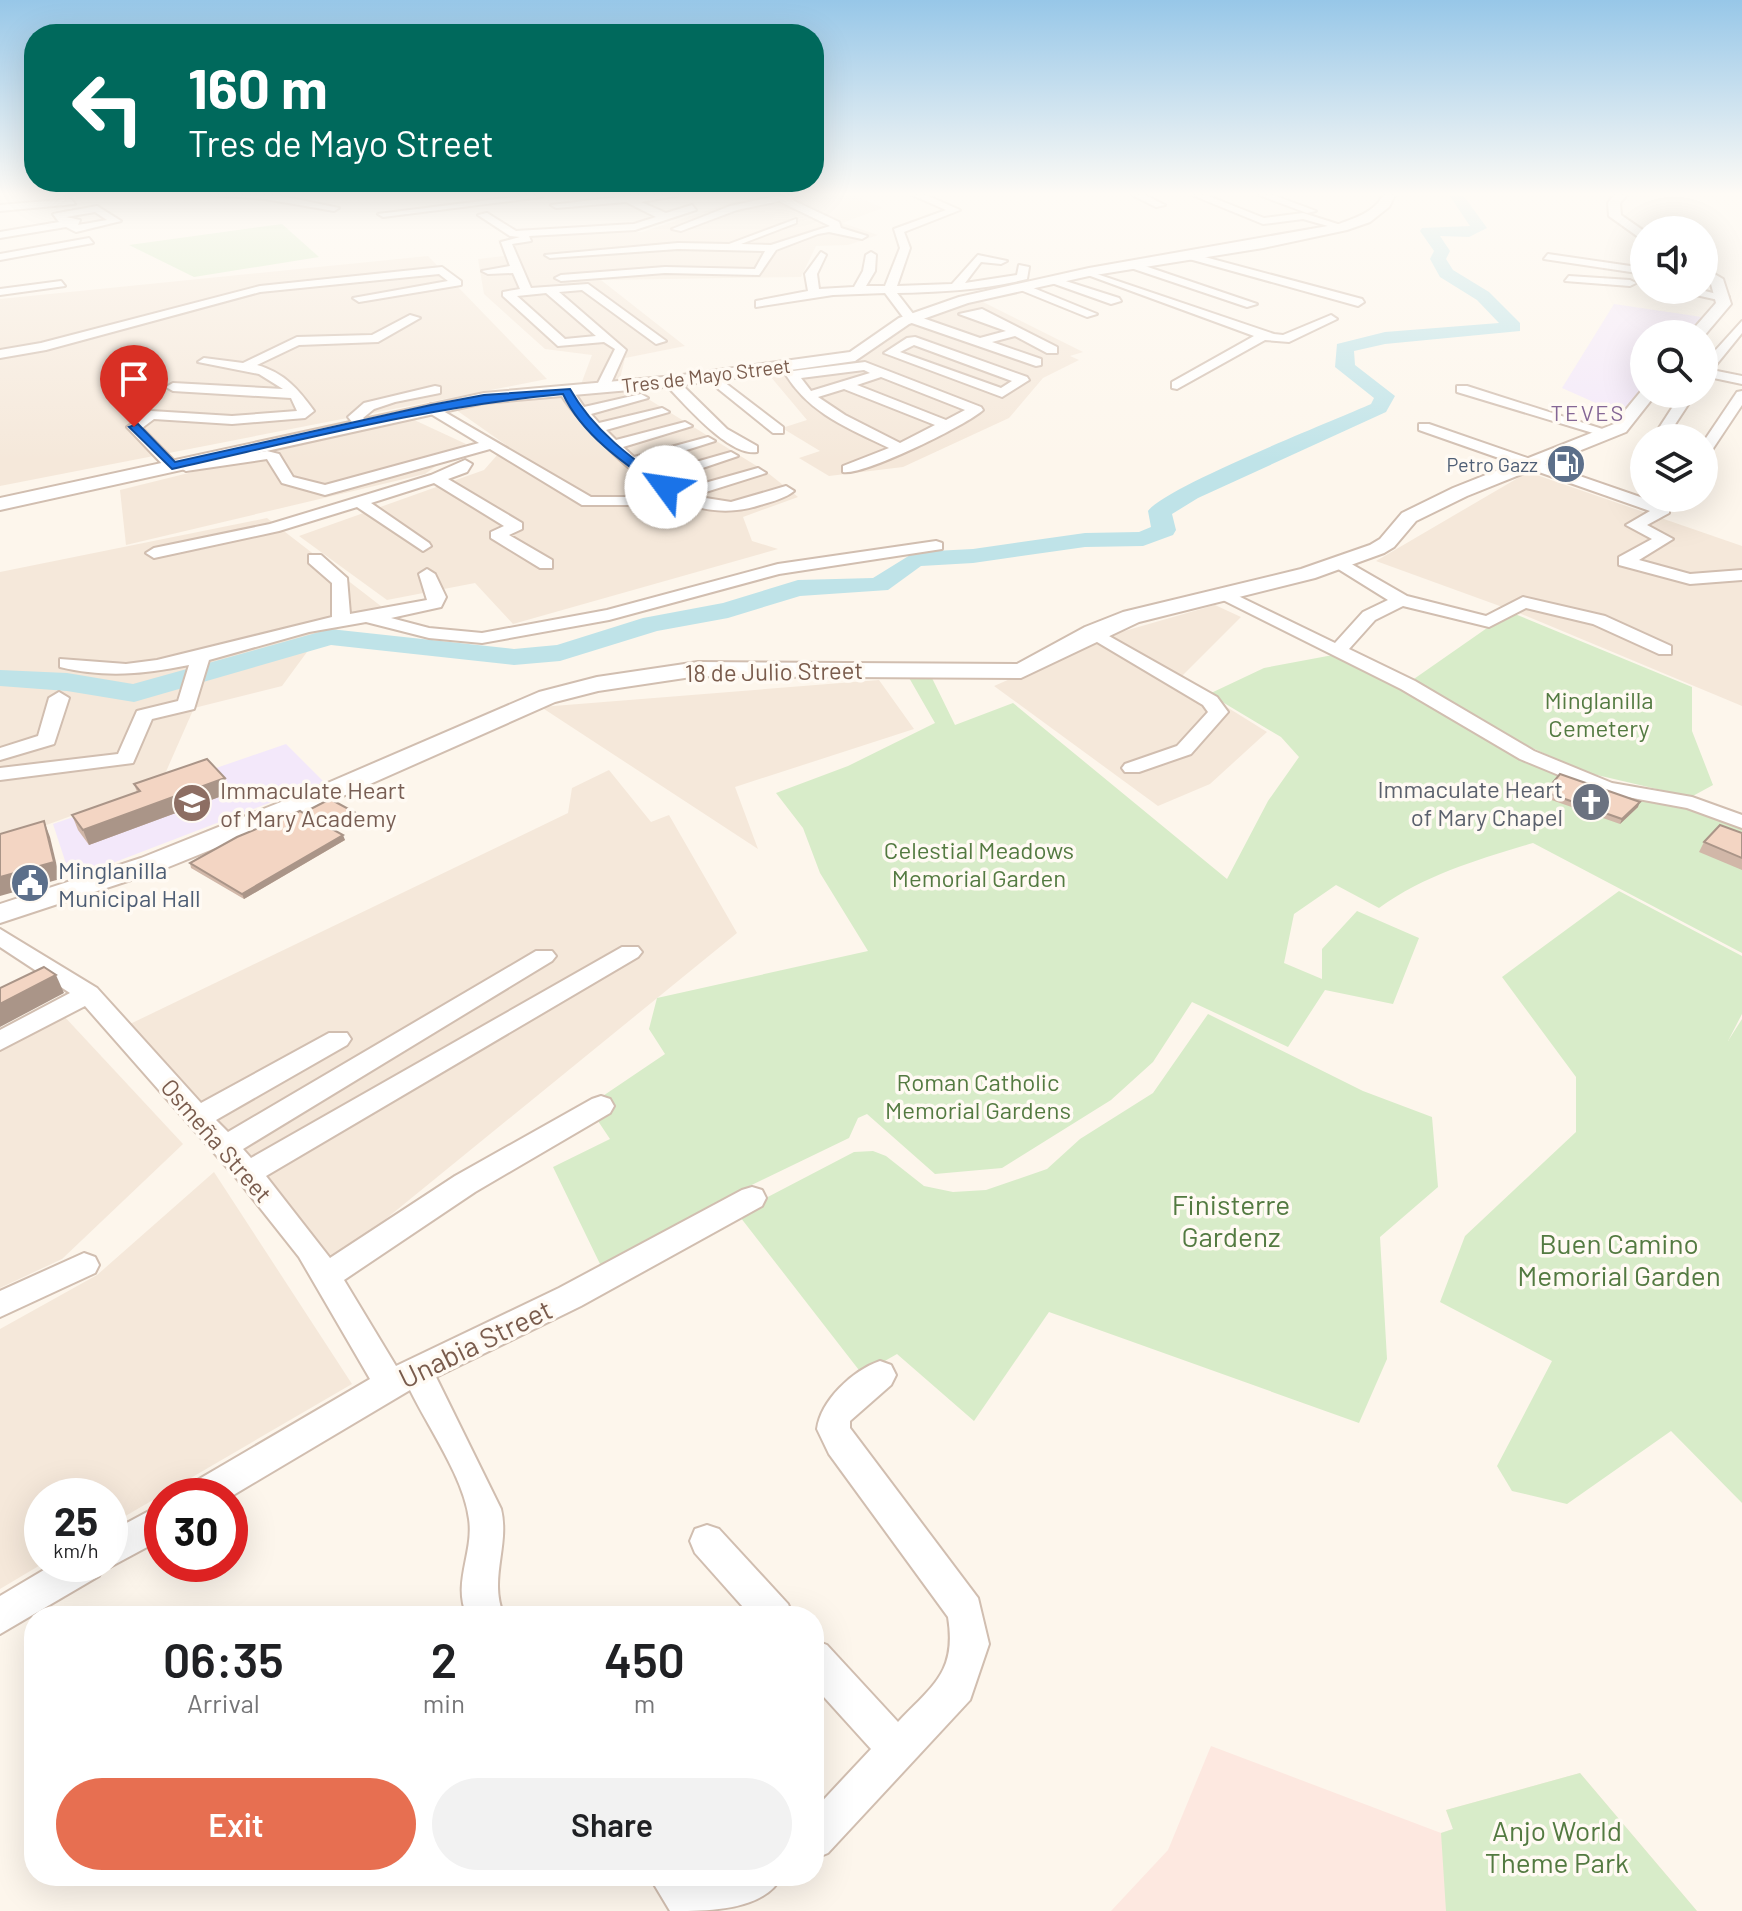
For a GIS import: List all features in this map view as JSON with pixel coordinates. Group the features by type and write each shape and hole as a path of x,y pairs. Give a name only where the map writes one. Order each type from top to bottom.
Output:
{"street":[{"path":"0,292 60,284"},
{"path":"24,351 154,311 294,284"},
{"path":"359,298 449,284"},
{"path":"513,284 507,294 562,343 608,338"},
{"path":"539,284 608,338 633,347 660,341 584,286 572,284"},
{"path":"547,288 560,284"},
{"path":"813,284 814,293"},
{"path":"858,290 861,284"},
{"path":"889,291 892,284"},
{"path":"964,292 967,284"},
{"path":"760,304 814,293 858,290 964,292 995,284"},
{"name":"Tres de Mayo Street","path":"0,504 484,398 671,382 855,356 910,318 964,292 1034,284"},
{"path":"1065,284 1115,301"},
{"path":"1126,284 1206,311 1263,336 1285,339 1331,319"},
{"path":"1191,284 1251,304"},
{"path":"1293,284 1358,302"},
{"path":"1339,284 1350,287"},
{"path":"1022,287 1091,314"},
{"path":"889,291 910,318 1036,362"},
{"path":"1718,291 1742,307"},
{"path":"244,367 297,341 374,339 414,318"},
{"path":"1718,355 1742,325"},
{"path":"809,396 1011,330 1052,350"},
{"path":"1177,385 1263,336"},
{"path":"915,341 1022,380 1002,393 913,363 890,353 915,341"},
{"path":"0,354 49,352 88,343 116,343"},
{"path":"602,387 633,347"},
{"path":"172,466 134,427 151,415 232,420 300,415 307,411 293,388 262,369 204,362"},
{"path":"848,469 900,448 976,409 864,366 792,376 809,396 900,448"},
{"path":"711,376 778,430"},
{"path":"1718,376 1742,381"},
{"path":"671,382 722,432 752,449"},
{"path":"845,385 947,425"},
{"path":"173,387 297,394"},
{"path":"1462,389 1608,433"},
{"path":"362,425 355,417 369,406 435,390"},
{"path":"566,391 567,397 628,463 651,480 681,495 733,507 786,491"},
{"path":"1718,431 1742,395"},
{"path":"581,412 641,398"},
{"path":"1452,402 1583,443"},
{"path":"431,408 520,464 542,472 591,503 650,502"},
{"path":"1531,465 1608,433 1628,421 1638,408"},
{"path":"596,428 662,412"},
{"path":"232,420 232,434 240,450"},
{"path":"612,445 685,426"},
{"path":"1424,427 1663,509 1634,525 1665,539 1624,559 1627,562 1690,579 1742,575"},
{"path":"628,463 708,441"},
{"path":"144,472 267,455 274,457 287,480 325,490 489,445"},
{"path":"154,553 273,528 436,478 466,465 453,456"},
{"path":"651,480 731,456"},
{"name":"18 de Julio Street","path":"0,914 151,864 325,794 547,697 597,684 698,669 1021,671 1093,632 1131,617 1224,596 1341,563 1377,549 1387,543 1409,517 1531,465"},
{"path":"681,495 758,473"},
{"path":"436,478 516,526 497,535 546,564"},
{"path":"358,501 423,546"},
{"path":"371,618 429,633 482,638 609,615 778,569 936,546"},
{"path":"315,559 341,582 341,623"},
{"path":"1341,563 1401,600 1489,622 1523,602 1599,620 1665,650"},
{"path":"67,663 105,670 198,668 309,627 371,618 435,603 437,597 427,574"},
{"path":"1224,596 1408,685 1527,755 1607,788 1692,803 1742,822"},
{"path":"1336,652 1369,616 1401,600"},
{"path":"1093,632 1210,701 1218,712 1184,750 1132,768"},
{"path":"0,774 126,759 144,715 187,705 198,668"},
{"path":"0,754 47,740 59,698"},
{"name":"Osmeña Street","path":"0,936 88,994 248,1173 403,1377 488,1520 477,1589 479,1606"},
{"path":"248,1173 630,952"},
{"path":"225,1147 544,956"},
{"path":"0,1041 88,994"},
{"path":"199,1117 338,1039"},
{"path":"327,1276 465,1184 601,1106"},
{"name":"Unabia Street","path":"232,1478 403,1377 570,1297 752,1198"},
{"path":"0,1305 84,1265"},
{"path":"824,1828 957,1687 971,1644 965,1610 833,1429 835,1414 880,1375"},
{"path":"707,1541 766,1606"},
{"path":"0,1616 57,1582"},
{"path":"824,1669 898,1750"},
{"path":"678,1886 697,1911 743,1886"}],"shaded area":[{"path":"148,284 455,284 547,379 0,486 0,299"},
{"path":"482,284 606,284 685,346 625,358 619,383 580,387 592,355 545,349 484,294"},
{"path":"977,299 1083,352 1070,356 1079,360 1043,378 1009,418 903,467 829,476 799,458 820,451 782,428 807,420 765,370 857,355 905,323"},
{"path":"1614,304 1702,317 1700,320 1630,320 1631,408 1625,416 1562,388"},
{"path":"632,389 768,473 798,497 743,517 752,541 778,549 513,624 475,583 387,600 299,536 484,470 506,445 452,407 500,399"},
{"path":"410,418 466,444 425,474 126,545 120,490"},
{"path":"1528,472 1630,507 1630,512 1644,512 1742,546 1742,706 1519,613 1376,561"},
{"path":"267,518 386,610 318,637 282,686 194,708 161,783 0,842 0,572"},
{"path":"1215,605 1241,617 1180,678 1267,732 1210,784 1158,806 994,686 1114,634"},
{"path":"879,680 914,729 735,787 758,849 541,707"},
{"name":"Immaculate Heart of Mary Academy","path":"286,744 324,782 71,879 53,824"},
{"path":"609,770 651,822 669,815 737,933 333,1262 130,1024 568,813 572,788"},
{"path":"62,1014 183,1144 62,1259 0,1288 0,1049"},
{"path":"214,1172 352,1384 191,1478 144,1478 144,1505 128,1515 128,1478 24,1478 24,1575 0,1589 0,1329 97,1275"},
{"path":"1211,1746 1441,1833 1453,1829 1446,1810 1580,1773 1697,1911 1111,1911 1168,1850"}],"green space":[{"name":"Minglanilla Cemetery","path":"1510,612 1692,687 1692,731 1713,785 1691,797 1584,772 1485,726 1411,681"},
{"path":"1333,655 1608,791 1690,804 1742,825 1742,953 1533,843 1434,877 1379,908 1336,885 1294,914 1284,963 1322,979 1322,949 1357,911 1419,938 1393,1004 1325,990 1288,1047 1192,1002 1153,1062 1111,1100 1002,1168 935,1174 867,1114 858,1118 849,1138 729,1196 601,1266 553,1167 610,1139 588,1106 665,1054 649,1029 657,998 868,951 820,873 803,828 776,793 848,766 935,723 908,676 931,676 955,725 1013,703 1227,879 1268,801 1299,757 1281,737 1209,694 1264,668"},
{"name":"Buen Camino Memorial Garden","path":"1619,891 1742,956 1742,1014 1728,1041 1742,1019 1742,1503 1671,1431 1567,1504 1512,1491 1497,1466 1552,1361 1440,1302 1465,1236 1576,1132 1576,1077 1502,977"},
{"name":"Finisterre Gardenz","path":"1208,1014 1363,1091 1432,1117 1438,1187 1380,1237 1387,1359 1359,1423 1049,1312 974,1421 897,1354 862,1374 737,1213 854,1152 873,1151 886,1156 924,1186 953,1192 986,1190 1047,1169 1080,1139 1153,1093"},
{"name":"Anjo World Theme Park","path":"1580,1773 1697,1911 1446,1911 1441,1833 1453,1829 1446,1810"}],"building":[{"path":"207,759 225,778 83,830 72,815 140,791 134,784"},
{"name":"Immaculate Heart of Mary Chapel","path":"1560,774 1640,802 1622,819 1545,792"},
{"path":"330,799 356,813 330,828 343,835 242,894 190,863 237,837 300,811 303,813"},
{"path":"44,821 54,862 0,877 0,834"},
{"path":"1720,825 1742,833 1742,858 1704,842"},
{"path":"44,967 56,975 0,1004 0,988"}],"waterway":[{"path":"0,678 67,682 134,693 330,637 514,657 560,653 652,624 728,610 798,588 879,585 915,559 973,556 1085,540 1143,539 1164,530 1160,511 1190,493 1379,408 1385,396 1345,367 1344,348 1385,338 1513,327 1483,296 1464,284"}],"place":[{"name":"Petro Gazz","path":"1566,464"},
{"name":"Immaculate Heart of Mary Chapel","path":"1591,802"},
{"name":"Immaculate Heart of Mary Academy","path":"192,803"},
{"name":"Minglanilla Municipal Hall","path":"30,883"}],"district":[{"name":"TEVES","path":"1588,412"}],"route":[{"path":"134,427 172,466 431,408 484,398 566,391 567,397 624,459 651,480 666,487"}],"park label":[{"name":"Celestial Meadows Memorial Garden","path":"979,863"},
{"name":"Roman Catholic Memorial Gardens","path":"978,1095"}]}
